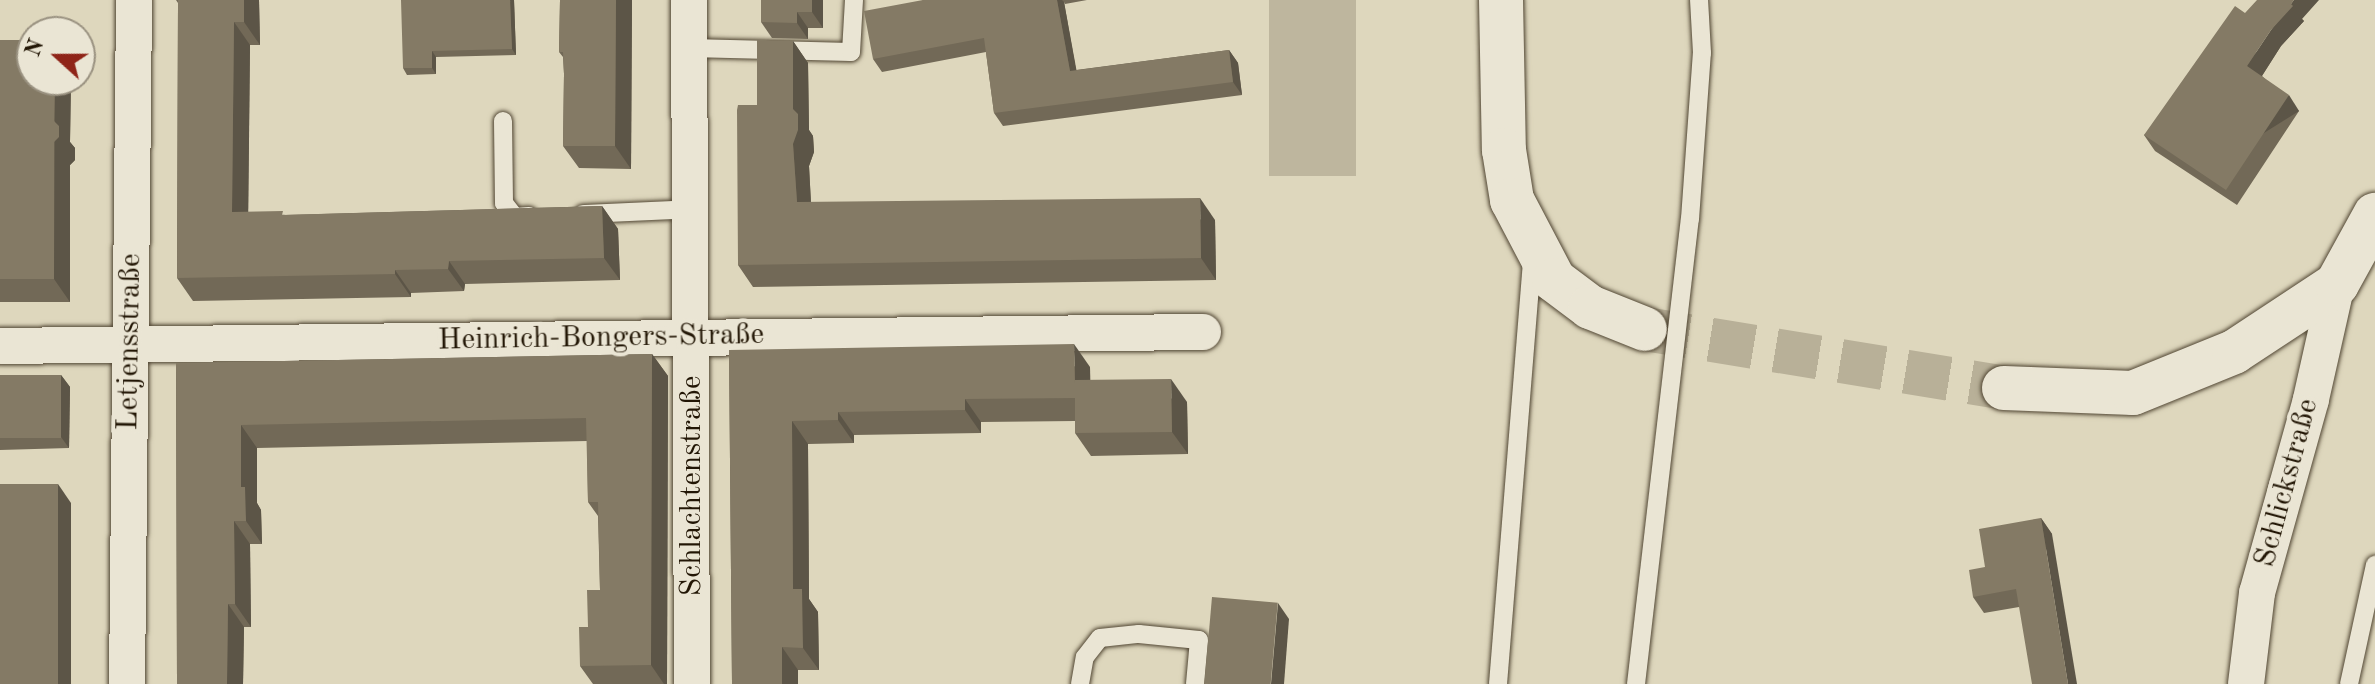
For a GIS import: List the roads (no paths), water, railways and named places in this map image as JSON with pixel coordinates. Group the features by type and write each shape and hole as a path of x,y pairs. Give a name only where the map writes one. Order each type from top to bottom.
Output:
{"street":[{"name":"Letjensstraße","path":"127,684 134,0"},
{"name":"Schlachtenstraße","path":"689,0 693,337 692,684"},
{"path":"1501,0 1504,150 1512,200 1554,280 1590,307 1645,329"},
{"path":"2004,388 2133,393 2234,352 2337,284 2375,215"},
{"name":"Schlickstraße","path":"2246,684 2257,593 2311,399 2337,284"},
{"name":"Heinrich-Bongers-Straße","path":"0,346 1203,332"}],"lane":[{"path":"690,48 851,52 854,0"},
{"path":"1636,684 1690,219 1702,53 1699,0"},
{"path":"503,121 504,203 515,217 692,209"},
{"path":"1498,684 1533,244"},
{"path":"2349,684 2375,565"},
{"path":"1080,684 1085,657 1100,638 1139,634 1199,640 1195,684"}],"tunnel":[{"path":"1645,329 2004,388"}]}
